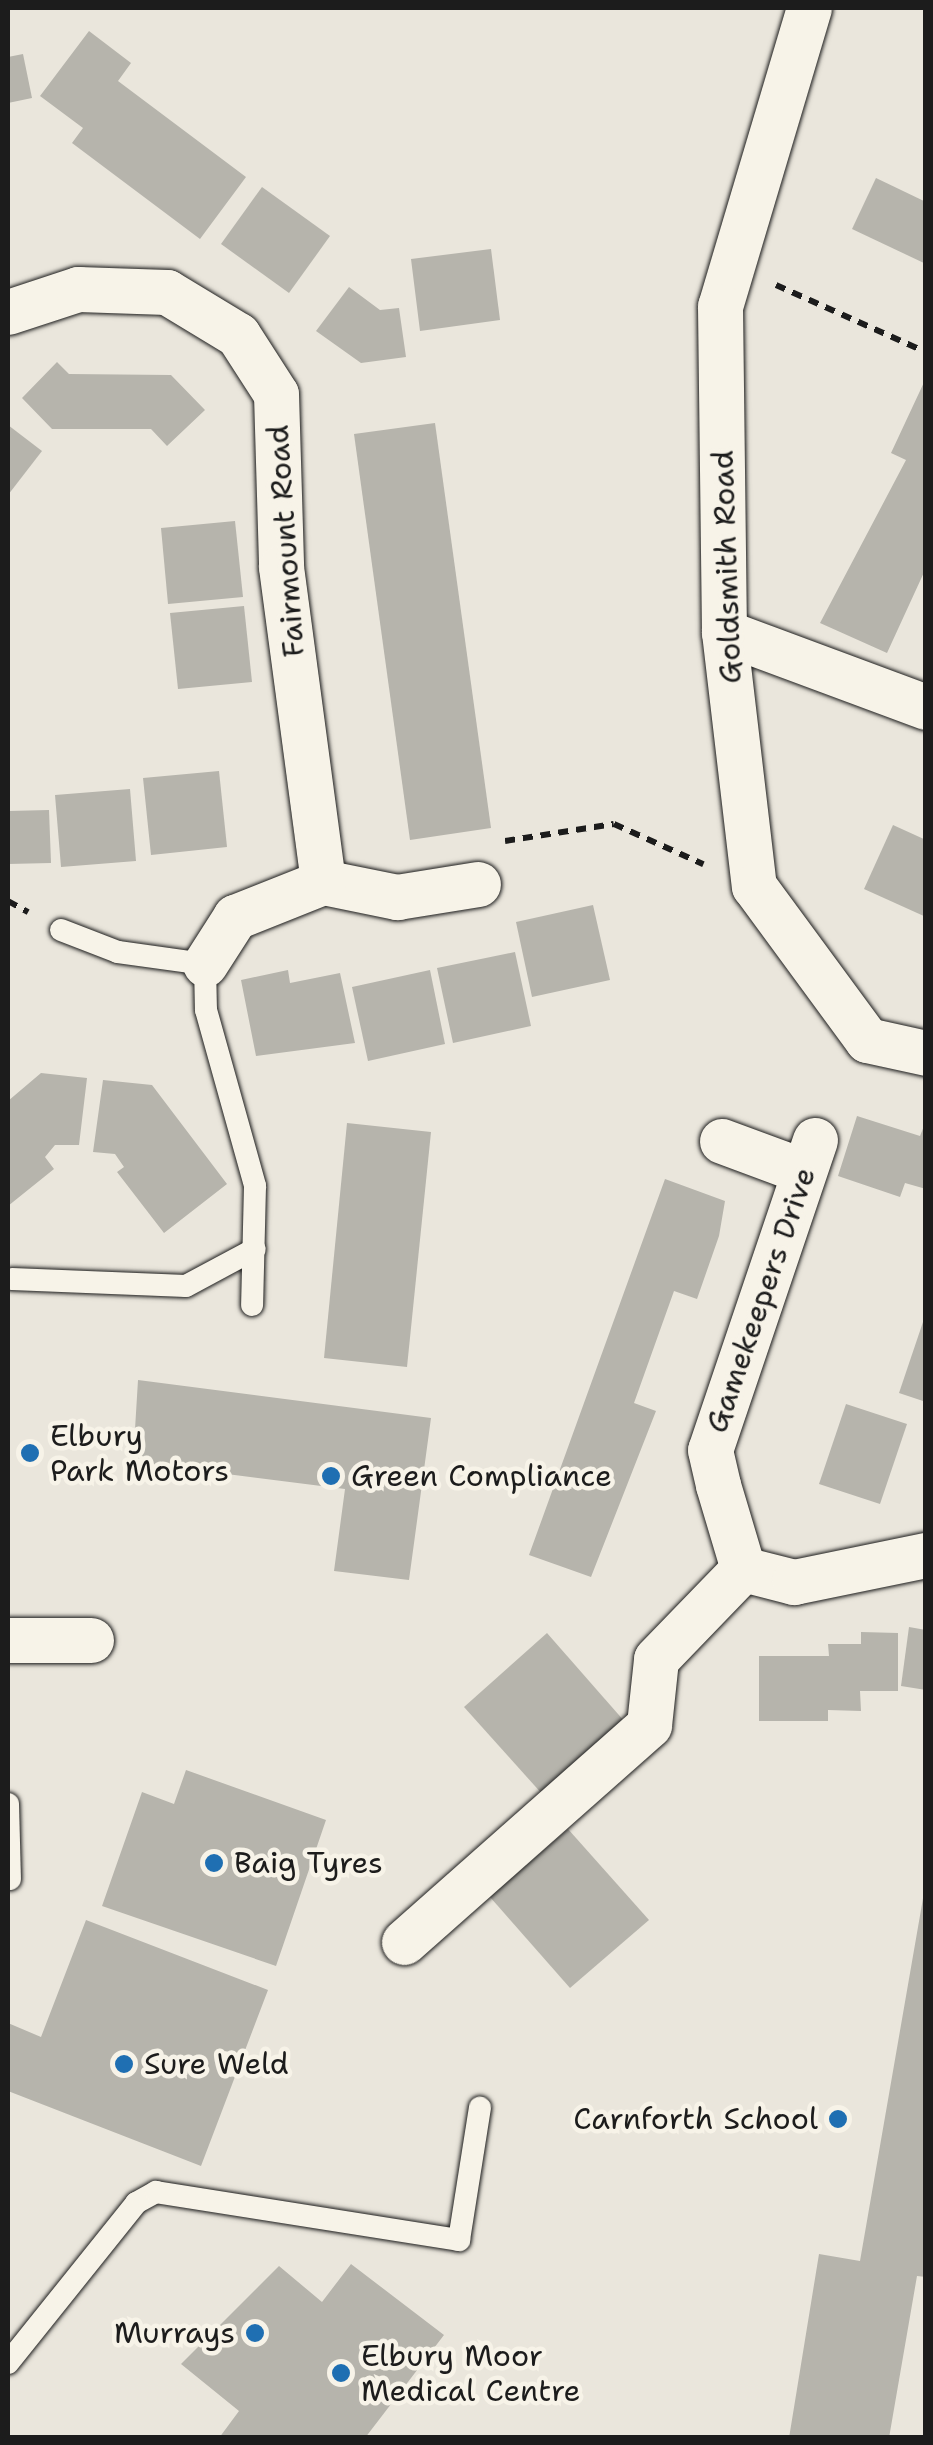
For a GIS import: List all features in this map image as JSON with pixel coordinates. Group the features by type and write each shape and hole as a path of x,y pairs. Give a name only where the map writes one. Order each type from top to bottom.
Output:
{"street":[{"name":"Goldsmith Road","path":"809,8 720,306 724,632 754,886 867,1040 926,1053"},
{"name":"Fairmount Road","path":"8,312 78,288 167,292 238,336 276,394 282,567 324,882"},
{"path":"724,632 926,707"},
{"path":"205,964 235,916 324,882 398,897 478,884"},
{"name":"Gamekeepers Drive","path":"722,1141 809,1156 710,1450 744,1569"},
{"path":"404,1942 649,1724 656,1659 744,1569 794,1582 926,1555"},
{"path":"8,1640 91,1640"}],"lane":[{"path":"61,930 118,952 205,964 206,1010 255,1186 252,1304"},
{"path":"12,1279 186,1286 255,1249"},
{"path":"8,1804 10,1879"},
{"path":"8,2362 136,2203 156,2192 459,2240 480,2108"}],"path":[{"path":"732,265 926,352"},
{"path":"478,884 504,842 614,824 754,886"}],"building":[{"path":"89,31 131,63 118,81 246,177 200,239 72,143 83,128 40,96"},
{"path":"23,54 32,98 8,103 8,57"},
{"path":"876,178 926,202 926,264 852,229"},
{"path":"262,187 330,236 289,293 221,244"},
{"path":"491,249 500,320 420,331 411,259"},
{"path":"349,287 380,310 399,308 406,357 361,363 316,331"},
{"path":"57,362 69,374 171,375 205,410 167,446 151,429 52,429 22,398"},
{"path":"926,378 926,568 887,653 820,623 906,460 891,453"},
{"path":"435,423 491,828 410,840 354,434"},
{"path":"8,425 42,451 8,495"},
{"path":"235,521 243,597 168,604 161,528"},
{"path":"244,606 252,682 178,689 170,613"},
{"path":"219,771 227,847 151,855 143,778"},
{"path":"130,789 136,861 61,867 55,795"},
{"path":"49,810 51,863 8,864 8,811"},
{"path":"893,825 926,840 926,917 864,889"},
{"path":"593,905 610,980 532,997 516,922"},
{"path":"515,952 531,1026 453,1043 437,968"},
{"path":"288,970 290,983 340,973 355,1043 256,1056 241,980"},
{"path":"430,970 445,1044 368,1061 352,987"},
{"path":"41,1073 87,1078 79,1145 55,1145 45,1157 54,1169 8,1206 8,1101"},
{"path":"103,1080 152,1085 227,1184 164,1233 117,1172 124,1167 115,1154 93,1152"},
{"path":"857,1116 920,1136 926,1121 926,1189 905,1183 900,1197 838,1176"},
{"path":"347,1123 431,1132 407,1367 324,1358"},
{"path":"665,1179 725,1201 719,1236 697,1299 674,1291 634,1403 656,1411 591,1577 529,1555"},
{"path":"926,1316 926,1402 899,1393"},
{"name":"Green Compliance","path":"138,1380 431,1418 409,1580 334,1571 345,1489 133,1462"},
{"path":"846,1404 907,1424 880,1504 819,1484"},
{"path":"909,1627 926,1630 926,1690 901,1686"},
{"path":"861,1632 898,1633 898,1691 860,1691 861,1711 828,1710 828,1721 759,1721 759,1656 829,1656 828,1644 861,1644"},
{"path":"547,1633 625,1722 543,1795 464,1707"},
{"name":"Baig Tyres","path":"186,1770 326,1820 276,1966 102,1906 142,1792 174,1804"},
{"path":"568,1829 649,1920 570,1988 490,1897"},
{"path":"926,1881 926,2277 917,2276 889,2438 789,2438 819,2254 860,2261"},
{"name":"Sure Weld","path":"86,1920 268,1990 201,2166 8,2091 8,2023 41,2037"},
{"name":"Elbury Moor Medical Centre","path":"351,2264 444,2335 365,2438 219,2438 239,2411 181,2364 279,2266 322,2302"}],"place":[{"name":"Elbury Park Motors","path":"30,1453"},
{"name":"Green Compliance","path":"331,1476"},
{"name":"Baig Tyres","path":"214,1863"},
{"name":"Sure Weld","path":"124,2064"},
{"name":"Carnforth School","path":"838,2119"},
{"name":"Murrays","path":"255,2333"},
{"name":"Elbury Moor Medical Centre","path":"341,2373"}]}
